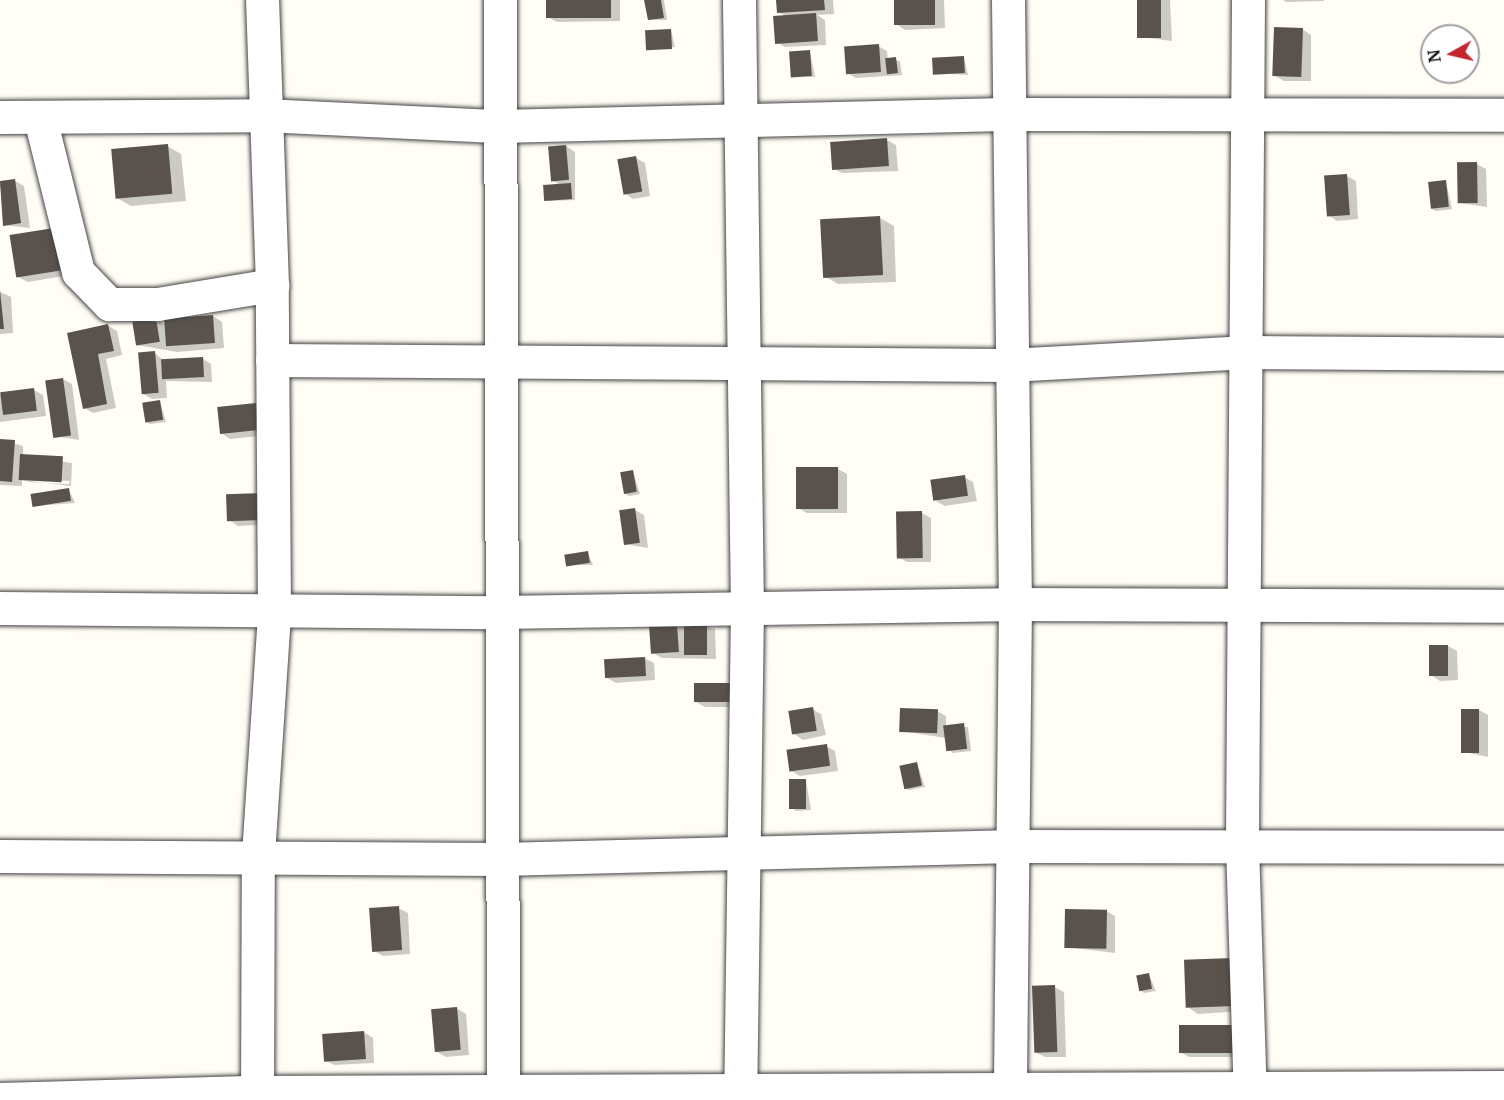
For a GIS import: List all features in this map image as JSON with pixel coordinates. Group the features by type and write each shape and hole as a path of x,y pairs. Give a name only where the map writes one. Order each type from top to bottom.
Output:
{"street":[{"path":"257,1096 258,855 274,611 272,285 263,115 262,0"},
{"path":"500,0 498,612 503,1096"},
{"path":"739,0 747,608 740,1096"},
{"path":"1008,0 1009,365 1015,604 1010,846 1010,1096"},
{"path":"1248,0 1245,114 1248,352 1247,603 1242,845 1250,1094"},
{"path":"0,117 263,115 498,126 741,118 1008,114 1504,115"},
{"path":"40,118 78,272 109,304 157,304 272,285"},
{"path":"272,360 499,366 742,362 1009,365 1248,352 1504,354"},
{"path":"0,608 498,612 1015,604 1247,603 1504,606"},
{"path":"0,856 258,855 500,859 1010,846 1504,846"},
{"path":"0,1099 257,1096 1010,1096 1250,1094 1504,1087"}],"building":[{"path":"546,0 611,0 611,18 546,18"},
{"path":"644,0 661,0 664,18 648,20"},
{"path":"776,0 824,0 825,10 777,13"},
{"path":"894,0 935,0 935,25 894,25"},
{"path":"1137,0 1161,0 1161,38 1137,38"},
{"path":"816,13 818,41 775,44 773,16"},
{"path":"1274,27 1303,28 1301,77 1272,76"},
{"path":"671,29 672,49 646,50 645,30"},
{"path":"879,44 881,72 846,74 844,46"},
{"path":"810,50 812,76 791,77 789,51"},
{"path":"964,56 965,73 933,75 932,58"},
{"path":"896,57 898,73 887,74 885,58"},
{"path":"887,138 889,166 832,170 830,142"},
{"path":"168,144 172,194 116,199 111,149"},
{"path":"566,145 569,180 551,181 548,147"},
{"path":"636,156 642,191 624,195 617,159"},
{"path":"1457,162 1477,162 1478,203 1458,203"},
{"path":"1347,174 1350,215 1327,217 1324,176"},
{"path":"15,179 21,223 3,226 0,181"},
{"path":"1446,180 1449,207 1431,209 1428,182"},
{"path":"571,183 572,199 544,201 543,185"},
{"path":"880,216 883,275 823,278 820,219"},
{"path":"54,228 61,270 16,278 10,235"},
{"path":"0,290 4,329 0,329"},
{"path":"213,315 215,343 166,346 164,318"},
{"path":"156,318 160,342 136,345 132,322"},
{"path":"108,324 114,351 98,354 107,404 83,409 67,333"},
{"path":"155,351 159,393 142,394 138,352"},
{"path":"203,357 204,377 162,379 161,359"},
{"path":"63,378 71,435 53,438 45,381"},
{"path":"34,388 37,411 3,415 0,392"},
{"path":"160,400 163,420 145,423 142,403"},
{"path":"256,403 259,430 220,434 217,407"},
{"path":"0,439 15,440 12,482 0,481"},
{"path":"20,454 63,456 62,482 19,480"},
{"path":"796,467 838,467 838,509 796,509"},
{"path":"633,470 637,492 624,494 620,472"},
{"path":"965,475 968,496 933,501 930,480"},
{"path":"69,488 71,501 33,507 30,494"},
{"path":"265,493 266,520 227,521 226,494"},
{"path":"635,508 640,543 624,545 619,510"},
{"path":"896,511 922,511 923,558 897,558"},
{"path":"588,551 590,563 566,567 564,555"},
{"path":"676,610 679,652 651,654 648,612"},
{"path":"684,622 707,622 707,655 684,655"},
{"path":"1429,645 1448,645 1448,676 1429,676"},
{"path":"645,657 646,676 605,678 604,659"},
{"path":"694,683 733,683 733,702 694,702"},
{"path":"813,707 817,731 792,735 788,711"},
{"path":"900,708 938,709 937,733 899,732"},
{"path":"1461,709 1479,709 1479,753 1461,753"},
{"path":"964,723 967,749 946,751 943,726"},
{"path":"827,744 830,766 789,771 786,750"},
{"path":"917,762 922,785 904,789 899,766"},
{"path":"789,779 806,779 806,809 789,809"},
{"path":"399,906 402,950 372,952 369,908"},
{"path":"1065,909 1107,910 1106,949 1064,948"},
{"path":"1232,958 1234,1006 1186,1008 1184,960"},
{"path":"1149,973 1152,989 1139,991 1136,975"},
{"path":"1055,985 1057,1052 1034,1053 1032,986"},
{"path":"457,1007 461,1050 435,1052 431,1009"},
{"path":"1179,1025 1235,1025 1235,1053 1179,1053"},
{"path":"364,1031 366,1059 324,1062 322,1034"}]}
